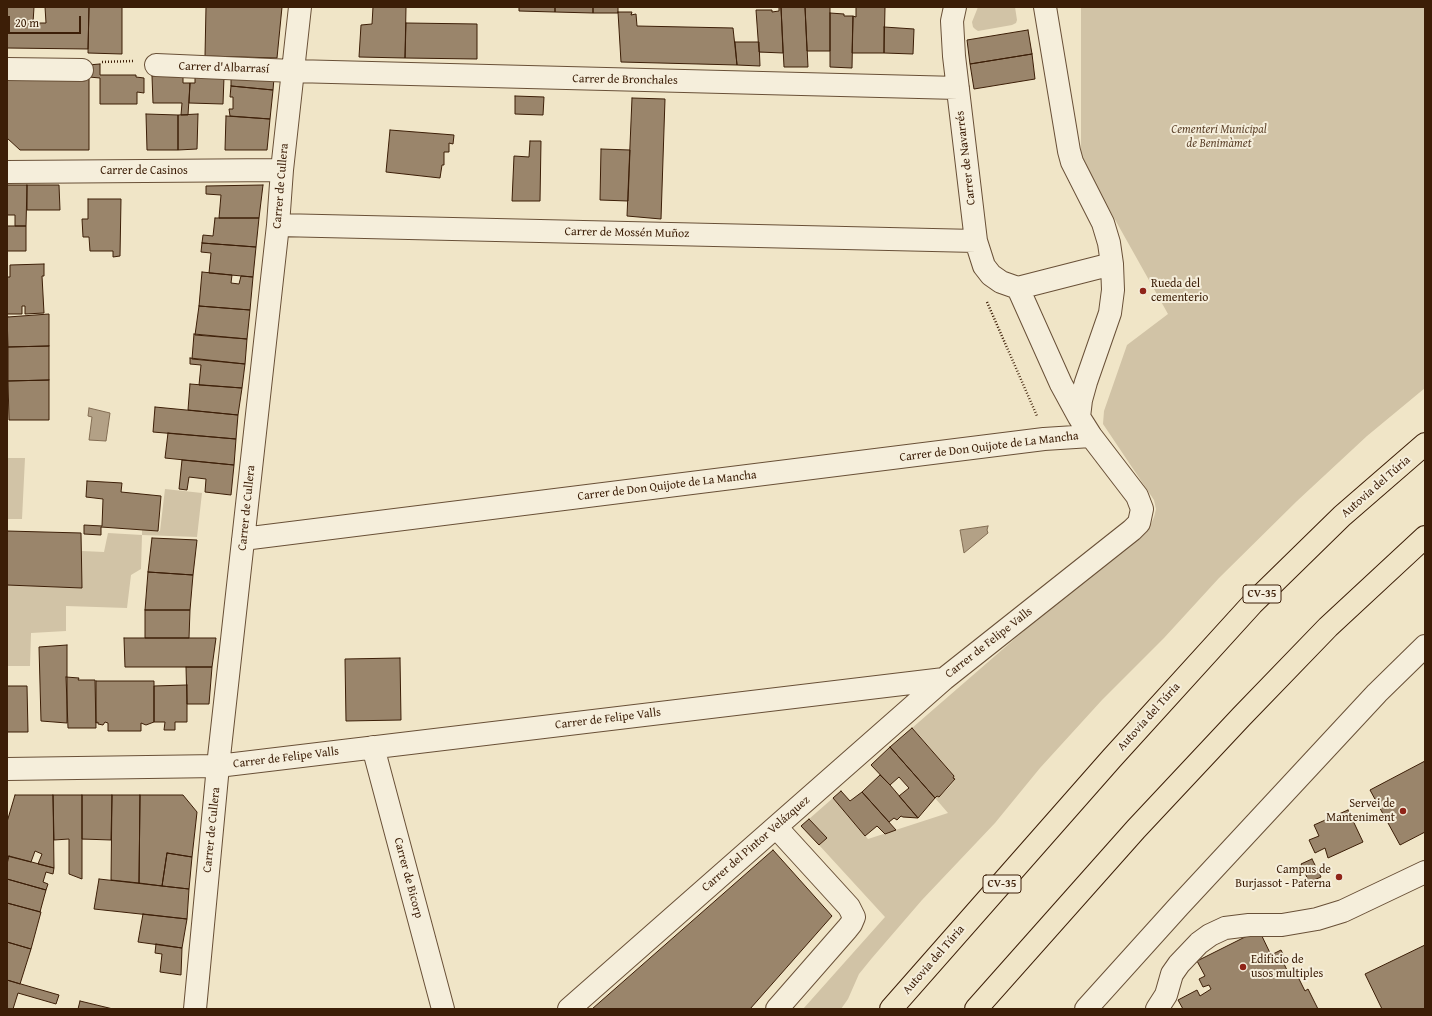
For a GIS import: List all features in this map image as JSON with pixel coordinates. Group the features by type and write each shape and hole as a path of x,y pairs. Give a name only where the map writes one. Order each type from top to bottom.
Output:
{"highway":[{"name":"Autovia del Túria","path":"891,1009 1112,758 1252,604 1342,516 1425,444"},
{"path":"976,1009 1136,829 1240,717 1328,627 1425,538"}],"street":[{"name":"Carrer de Cullera","path":"195,1009 218,766 278,225 282,170 300,7"},
{"name":"Carrer de Navarrés","path":"955,7 952,21 954,56 976,241 984,266 991,275 1001,282 1018,288"},
{"path":"1045,7 1069,151 1072,162 1103,223 1109,243 1112,264 1113,290 1110,313 1086,382 1081,400 1079,416"},
{"name":"Carrer d'Albarrasí","path":"156,66 293,71"},
{"path":"7,69 82,70"},
{"name":"Carrer de Bronchales","path":"293,71 958,88"},
{"name":"Carrer de Casinos","path":"7,172 282,170"},
{"name":"Carrer de Mossén Muñoz","path":"278,225 976,241"},
{"path":"1091,436 1061,384 1018,288 1112,264"},
{"name":"Carrer de Don Quijote de La Mancha","path":"243,539 1029,441 1091,436"},
{"name":"Carrer de Felipe Valls","path":"7,769 218,766 944,679 1139,523 1142,509 1137,496 1091,436"},
{"path":"1086,1009 1179,906 1377,693 1425,646"},
{"name":"Carrer del Pintor Velázquez","path":"569,1009 944,679"},
{"name":"Carrer de Bicorp","path":"372,747 442,1009"},
{"path":"776,827 849,907 854,917 852,924 777,1009"},
{"path":"1157,1009 1166,995 1172,974 1178,964 1199,943 1210,935 1225,928 1248,925 1282,925 1317,919 1343,911 1425,872"}],"path":[{"path":"82,70 88,62 149,62 156,66"},
{"path":"984,296 1040,422"}],"green space":[{"path":"978,7 1015,7 1016,23 978,31 973,27 972,22"},
{"name":"Cementeri Municipal de Benimàmet","path":"1081,7 1425,7 1425,388 1367,436 1297,501 1219,578 1164,638 1102,700 1040,768 995,823 922,900 872,958 859,974 848,999 841,1009 803,1009 885,917 819,845 827,838 809,819 833,798 868,839 948,813 935,798 937,796 939,797 951,785 955,780 953,778 954,776 912,728 1071,590 1142,533 1151,524 1154,517 1156,509 1154,500 1103,424 1104,411 1127,345 1168,314 1081,159"},
{"path":"7,458 25,458 22,519 7,519"},
{"path":"165,489 202,493 197,537 142,535 142,530 160,531"},
{"path":"108,533 142,535 141,569 131,575 127,608 66,606 66,631 31,633 30,666 7,666 7,585 81,588 82,551 104,552"}],"shaded area":[{"path":"89,408 110,413 106,441 89,440 92,417 88,416"},
{"path":"988,526 988,533 964,553 960,530"}],"building":[{"path":"7,7 34,7 33,23 46,23 45,7 89,7 88,49 7,48"},
{"path":"89,7 122,7 122,54 88,53"},
{"path":"206,7 282,7 277,58 205,56"},
{"path":"373,7 406,7 405,58 359,57 361,25 372,24"},
{"path":"519,7 555,7 555,12 519,11"},
{"path":"555,7 593,7 593,13 555,12"},
{"path":"593,7 618,7 618,13 593,13"},
{"path":"779,7 781,7 783,53 759,52 756,10 772,10 772,12 779,11"},
{"path":"781,7 805,7 808,67 784,67"},
{"path":"805,7 830,7 830,51 807,51"},
{"path":"856,7 885,7 884,53 852,53 853,16 856,17"},
{"path":"618,12 632,12 631,15 636,14 637,26 733,28 737,65 621,62"},
{"path":"830,13 853,16 852,68 830,67"},
{"path":"406,23 477,24 477,59 405,58"},
{"path":"884,27 914,29 913,54 884,53"},
{"path":"1028,30 1032,54 970,64 967,40"},
{"path":"735,42 759,42 760,66 737,65"},
{"path":"1032,54 1035,79 974,89 970,64"},
{"path":"100,64 100,75 136,75 136,77 144,78 144,93 137,92 137,104 100,104 100,78 89,77 88,65"},
{"path":"7,74 89,75 89,150 20,150 7,138"},
{"path":"152,76 183,77 183,83 190,83 188,115 181,115 182,103 153,103"},
{"path":"195,77 224,77 223,104 189,103 190,83 195,83"},
{"path":"231,77 274,78 273,90 231,86"},
{"path":"231,86 273,90 270,119 230,116 229,109 233,109 233,97 230,97"},
{"path":"515,96 544,97 543,115 515,114"},
{"path":"632,98 665,99 661,219 627,216"},
{"path":"146,114 178,115 178,150 147,150"},
{"path":"198,114 197,149 178,150 178,115"},
{"path":"226,116 270,119 267,150 225,150"},
{"path":"390,130 454,135 453,144 449,143 449,152 444,152 444,165 442,165 440,178 386,172"},
{"path":"530,141 541,141 540,201 512,201 514,156 529,157"},
{"path":"601,149 630,150 628,201 600,200"},
{"path":"7,185 27,185 26,226 15,226 15,215 7,215"},
{"path":"27,185 59,185 60,210 27,210"},
{"path":"263,185 259,218 219,218 221,195 206,194 206,186"},
{"path":"88,199 121,199 120,256 113,257 113,251 90,251 89,237 83,237 82,219 88,219"},
{"path":"215,218 259,218 256,247 202,243 203,235 213,236"},
{"path":"7,226 26,226 26,251 7,251"},
{"path":"202,243 256,247 253,277 209,273 211,253 201,252"},
{"path":"44,264 44,276 42,276 44,313 25,314 25,306 22,306 22,314 7,314 7,277 10,277 10,265"},
{"path":"202,272 232,275 231,283 239,284 241,276 253,277 250,310 199,306"},
{"path":"199,306 250,310 247,339 195,335"},
{"path":"7,314 8,317 49,314 49,346 8,347"},
{"path":"194,334 247,339 245,364 192,359"},
{"path":"49,346 49,380 8,381 8,347"},
{"path":"190,358 245,364 242,388 199,385 201,365 190,364"},
{"path":"49,380 49,420 9,420 8,381"},
{"path":"190,384 242,388 238,415 188,410"},
{"path":"155,407 238,415 236,439 153,432"},
{"path":"168,433 236,439 234,465 165,458"},
{"path":"182,460 234,465 231,495 205,492 206,479 189,477 187,490 179,489"},
{"path":"87,481 122,483 121,492 161,496 158,531 101,527 101,535 84,534 84,525 102,526 103,499 86,497"},
{"path":"7,531 81,533 82,588 7,585"},
{"path":"152,538 197,540 193,575 148,572"},
{"path":"148,572 193,575 190,610 145,610"},
{"path":"145,610 190,610 189,638 145,638"},
{"path":"124,638 216,638 212,667 125,667"},
{"path":"67,645 67,723 41,721 39,647"},
{"path":"400,658 401,720 346,721 345,659"},
{"path":"186,667 212,667 209,704 187,704"},
{"path":"66,677 79,678 78,680 95,680 96,728 68,728"},
{"path":"96,681 154,681 154,722 146,725 141,723 141,731 108,731 108,723 105,722 103,725 98,724 98,722 96,723"},
{"path":"187,685 187,722 175,722 175,730 164,730 165,722 154,722 154,686"},
{"path":"7,686 27,686 28,732 7,732"},
{"path":"912,728 954,776 953,778 955,779 939,797 937,796 935,798 890,747"},
{"path":"890,747 935,798 918,818 899,796 909,788 899,777 890,785 871,765"},
{"name":"Servei de Manteniment","path":"1425,761 1425,832 1400,845 1370,790"},
{"path":"880,775 918,818 901,816 897,820 894,818 889,822 862,792"},
{"path":"841,791 850,801 862,792 896,830 885,834 877,826 865,836 833,798"},
{"path":"15,795 53,795 54,868 38,864 42,854 35,851 31,862 7,856 7,822"},
{"path":"53,795 82,795 82,879 69,874 69,839 54,840"},
{"path":"82,795 112,795 111,840 82,839"},
{"path":"112,795 140,795 139,883 111,880"},
{"path":"140,795 183,795 197,812 192,857 167,853 162,886 139,883"},
{"path":"1348,810 1363,842 1328,858 1325,848 1315,853 1309,840 1319,836 1314,825"},
{"path":"809,819 827,838 819,845 801,826"},
{"path":"773,850 832,916 750,1009 592,1009"},
{"path":"167,853 192,857 189,889 162,886"},
{"path":"9,856 54,868 53,874 46,872 43,882 48,884 46,890 7,879 7,864"},
{"path":"1312,859 1321,877 1309,882 1301,864"},
{"path":"7,879 46,890 40,912 7,903"},
{"path":"99,879 189,889 187,919 94,909"},
{"path":"7,903 41,912 31,949 7,942"},
{"path":"143,914 187,919 182,948 138,942"},
{"name":"Edificio de usos multiples","path":"1259,930 1271,955 1281,950 1286,961 1283,962 1289,974 1295,971 1305,991 1308,989 1318,1009 1183,1009 1178,1000 1197,990 1200,996 1211,989 1209,985 1203,987 1199,979 1205,976 1197,961"},
{"path":"7,942 31,949 20,984 7,980"},
{"path":"156,944 182,948 181,975 160,972 162,954 155,953"},
{"path":"1425,945 1425,1009 1382,1009 1365,974"},
{"path":"7,980 59,995 56,1004 18,993 13,1009 7,1009"},
{"path":"80,1001 113,1009 78,1009"}],"place":[{"name":"Rueda del cementerio","path":"1143,291"},
{"name":"Servei de Manteniment","path":"1403,811"},
{"name":"Campus de Burjassot - Paterna","path":"1339,877"},
{"name":"Edificio de usos multiples","path":"1243,967"}]}
